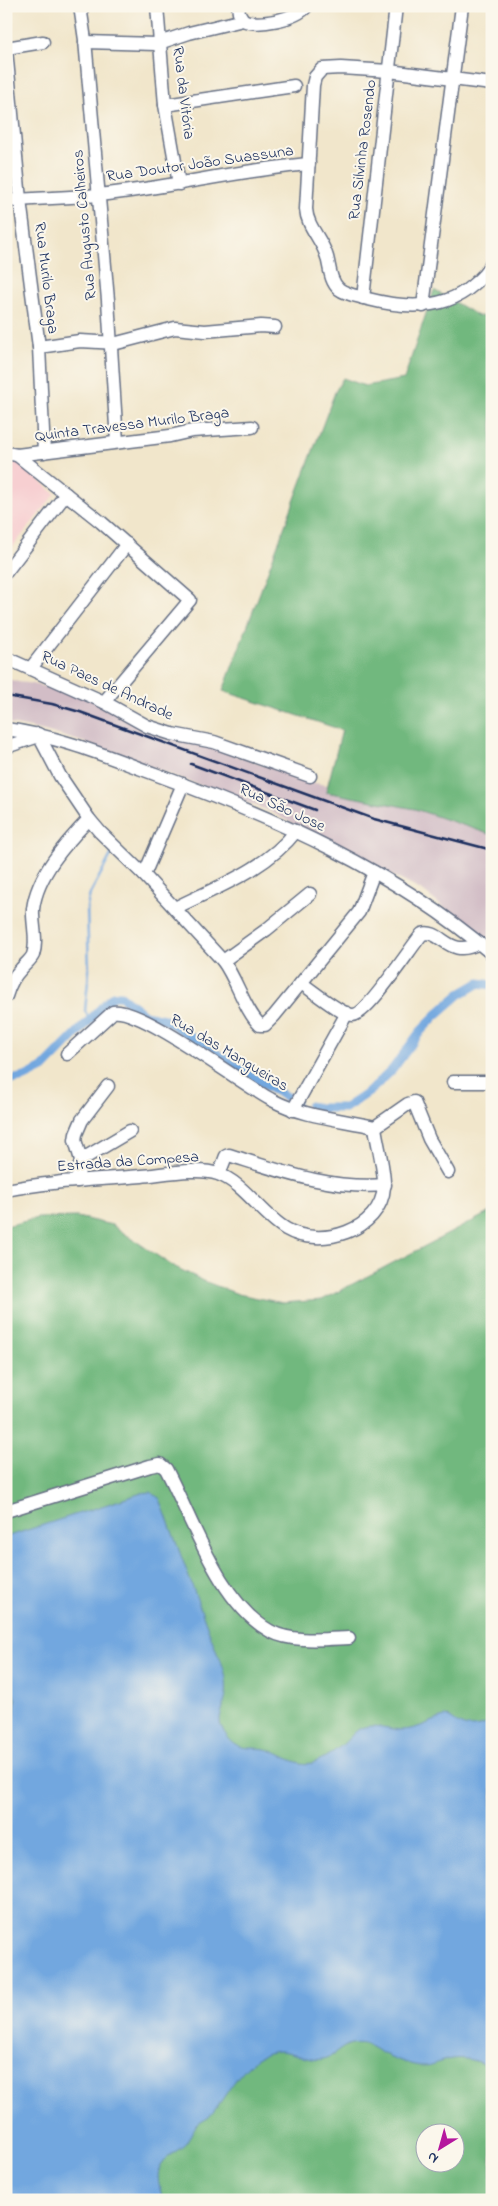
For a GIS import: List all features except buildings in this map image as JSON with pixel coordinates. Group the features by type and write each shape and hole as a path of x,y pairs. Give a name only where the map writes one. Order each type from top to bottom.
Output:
{"street":[{"name":"Rua Augusto Calheiros","path":"80,6 85,42 111,343 117,442"},
{"name":"Rua da Vitória","path":"157,6 165,105 179,184"},
{"path":"238,6 243,20"},
{"name":"Rua Silvinha Rosendo","path":"364,298 396,6"},
{"path":"423,306 462,6"},
{"path":"85,42 160,43 189,33 243,20 252,22 285,19 305,8"},
{"path":"6,49 43,42"},
{"name":"Rua Murilo Braga","path":"6,49 20,200 38,347 44,452"},
{"path":"492,84 389,71 341,68 322,69 315,77 313,85 306,209 306,218 322,244 335,284 341,290 364,298 379,302 423,306 444,303 457,298 484,275 492,262"},
{"path":"165,105 294,86"},
{"name":"Rua Doutor João Suassuna","path":"6,201 98,195 309,164"},
{"path":"38,347 80,341 111,343 175,328 205,331 261,326 275,327"},
{"name":"Quinta Travessa Murilo Braga","path":"11,454 44,452 170,436 192,431 252,427"},
{"path":"11,454 66,494 127,544 190,600 104,702"},
{"path":"6,572 66,494"},
{"path":"30,668 127,544"},
{"name":"Rua Paes de Andrade","path":"6,658 104,702 160,730 214,742 310,776"},
{"name":"Rua São Jose","path":"6,729 39,735 84,748 232,802 296,831 374,872 430,905 492,954"},
{"path":"6,747 39,735 60,776 89,819 144,875 223,961 232,974 253,1017 262,1026 274,1016 359,912 374,872"},
{"path":"144,875 183,784"},
{"path":"6,996 14,977 33,954 35,946 33,911 38,890 56,858 89,819"},
{"path":"175,908 261,864 280,849 296,831"},
{"path":"223,961 266,930 310,894"},
{"path":"301,983 347,1013 359,1014 422,934 430,934 465,950 479,943"},
{"name":"Rua das Mangueiras","path":"67,1054 113,1012 126,1012 191,1047 270,1099 293,1110 375,1127"},
{"path":"293,1110 347,1013"},
{"path":"453,1082 492,1082"},
{"path":"77,1181 82,1160 75,1140 76,1134 82,1120 108,1086"},
{"path":"375,1127 408,1104 414,1102 429,1139 448,1172"},
{"name":"Estrada da Compesa","path":"6,1190 77,1181 182,1172 219,1174 241,1190 273,1220 287,1230 305,1237 324,1238 338,1236 350,1230 373,1213 382,1196 384,1185 375,1127"},
{"path":"82,1160 130,1131"},
{"path":"219,1174 227,1155 329,1183 364,1187 384,1185"},
{"path":"6,1511 160,1464 166,1469 199,1540 233,1599 253,1618 271,1631 295,1638 349,1638"}],"shaded area":[{"path":"12,455 55,494 6,555 6,458"},
{"path":"6,679 74,692 197,742 315,783 421,804 492,827 492,946 424,892 267,810 83,742 45,731 6,723"}],"green space":[{"path":"434,290 478,316 492,317 492,835 415,809 326,792 342,730 223,691 335,392 343,378 365,386 404,379"},
{"path":"492,1211 492,2200 6,2200 6,1226 38,1218 77,1217 112,1225 171,1265 206,1282 238,1294 283,1303 322,1300"}],"water":[{"path":"151,1492 160,1499 223,1665 226,1678 226,1698 220,1723 225,1734 235,1744 246,1748 265,1749 296,1762 309,1764 328,1755 344,1744 357,1730 364,1727 373,1726 407,1730 448,1716 459,1724 468,1727 492,1722 492,2069 482,2063 464,2059 452,2059 432,2065 419,2066 403,2062 367,2045 357,2043 346,2046 333,2055 317,2060 285,2051 267,2053 256,2059 238,2076 209,2117 195,2127 186,2144 162,2163 159,2168 158,2180 163,2200 6,2200 6,1760 13,1733 16,1700 6,1673 6,1537 142,1493"}],"waterway":[{"path":"90,1020 85,1011 89,971 87,907 90,894 112,853"},
{"path":"310,1106 318,1108 345,1108 369,1092 392,1070 420,1032 460,994 479,983 492,985"},
{"path":"6,1081 25,1077 43,1068 113,996 121,996 145,1015 164,1019 263,1084 296,1102"}],"railway":[{"path":"6,696 52,704 80,712 374,819 492,850"},
{"path":"191,764 315,810"}]}
